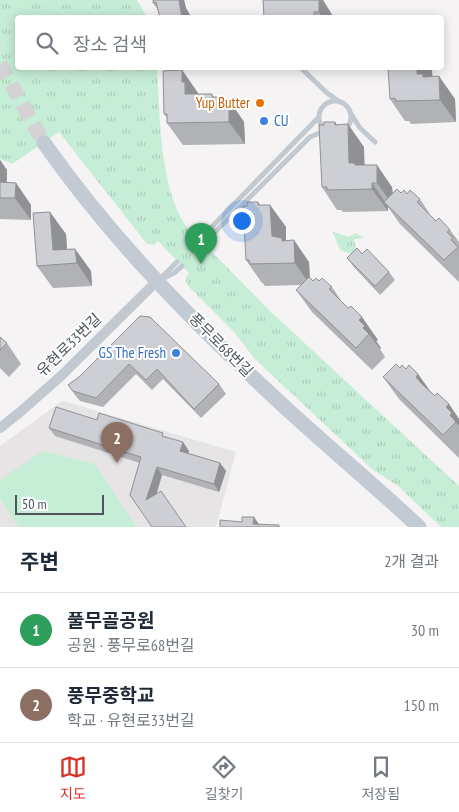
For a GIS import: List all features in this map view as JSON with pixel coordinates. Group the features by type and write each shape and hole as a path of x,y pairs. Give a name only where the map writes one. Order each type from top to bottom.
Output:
{"street":[{"name":"풍무로68번길","path":"41,145 155,284 237,372 409,527"},
{"name":"풍무로68번길","path":"155,284 251,376 419,527"},
{"name":"유현로33번길","path":"0,428 19,414 61,376 155,284"}],"lane":[{"path":"303,70 326,93 349,109 351,120 346,129"},
{"path":"326,93 319,117 202,241 310,136 326,131"},
{"path":"322,107 331,102 341,102"},
{"path":"350,114 360,128 375,142"},
{"path":"319,117 322,127 326,131 336,134 346,129 360,128"},
{"path":"155,284 179,264"}],"shaded area":[{"path":"63,401 236,452 216,527 0,527 0,446"}],"green space":[{"path":"0,0 137,0 146,15 15,15 15,70 157,70 162,150 170,191 177,210 186,226 271,312 459,486 459,527 441,527 397,485 373,470 254,358 235,333 189,287 186,280 189,273 158,241 154,245 147,244 59,132 12,164 0,159"},
{"path":"333,232 349,237 356,233 364,238 354,239 356,249 354,255 340,250"},
{"path":"43,451 95,464 136,527 19,527 0,499 0,480"}],"building":[{"path":"153,0 179,0 182,15 159,15 156,2 153,3"},
{"path":"263,0 319,0 319,12 314,12 314,15 264,15"},
{"path":"182,70 185,94 212,94 212,97 221,97 221,100 229,100 229,122 167,123 167,114 164,114 163,71"},
{"path":"388,70 417,70 417,74 423,74 423,77 439,76 440,100 396,101 395,98 390,99"},
{"path":"324,122 335,122 335,125 348,124 349,163 355,163 355,165 377,165 377,183 372,183 372,189 327,190 327,187 322,187 319,125 324,125"},
{"path":"0,182 16,183 15,198 0,198"},
{"path":"397,189 401,193 404,190 407,194 410,190 420,199 417,202 436,221 439,218 450,230 447,232 453,238 451,240 458,247 444,260 384,202"},
{"path":"247,202 258,202 258,205 270,205 272,236 282,238 282,241 294,240 295,263 250,264 249,260 246,260 243,206 247,206"},
{"path":"50,212 53,250 75,249 77,263 37,266 33,213"},
{"path":"357,248 362,254 367,249 389,272 375,286 347,258"},
{"path":"309,277 313,281 316,278 319,281 322,278 332,287 329,289 348,308 351,306 362,317 359,320 369,334 356,348 296,290"},
{"path":"140,316 150,317 219,384 194,409 157,369 146,380 129,364 96,398 73,391 68,385 79,377"},
{"path":"0,337 7,343 0,350"},
{"path":"396,364 400,368 402,365 406,369 409,365 418,374 416,377 421,383 435,396 437,393 449,404 446,407 452,413 450,415 456,422 443,435 383,377"},
{"path":"56,407 97,420 99,413 163,433 162,436 183,442 180,451 220,463 214,484 157,467 146,500 161,491 186,527 152,527 130,495 141,457 49,428"},
{"path":"242,517 254,517 253,524 279,525 279,527 220,527 220,520 242,522"}],"tunnel":[{"path":"0,64 44,143"}],"place":[{"name":"Yup Butter","path":"260,103"},
{"name":"CU","path":"264,121"},
{"name":"풀무골공원","path":"201,264"},
{"name":"GS The Fresh","path":"176,353"},
{"name":"풍무중학교","path":"117,463"}]}
